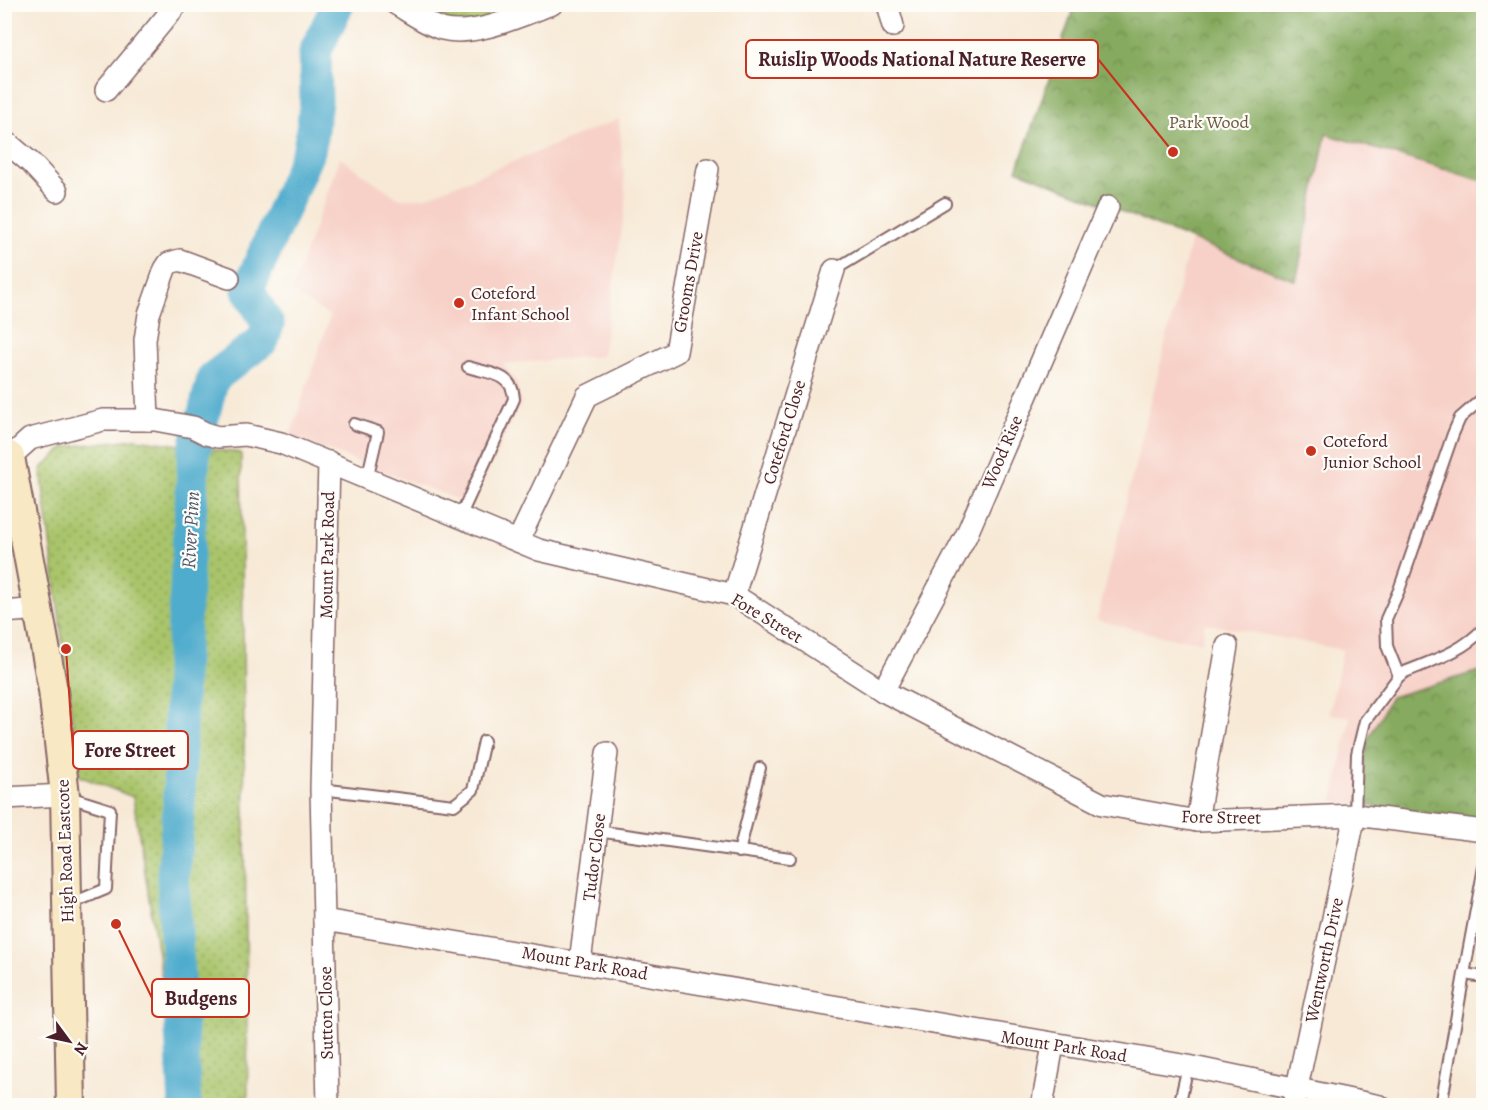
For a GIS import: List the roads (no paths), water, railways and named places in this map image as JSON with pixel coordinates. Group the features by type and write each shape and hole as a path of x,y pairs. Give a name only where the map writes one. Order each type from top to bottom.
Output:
{"main road":[{"name":"High Road Eastcote","path":"7,455 39,609 53,690 65,795 71,1106"}],"street":[{"path":"106,90 177,4"},
{"path":"396,4 443,29 459,31 486,26 552,4"},
{"path":"887,4 893,26"},
{"path":"4,140 31,163 57,191"},
{"name":"Grooms Drive","path":"518,541 587,396 676,352 708,169"},
{"name":"Wood Rise","path":"883,691 966,536 1108,207"},
{"path":"148,420 145,340 149,314 165,269 169,263 180,260 229,278"},
{"name":"Coteford Close","path":"734,595 834,270"},
{"name":"Fore Street","path":"7,455 30,439 103,420 148,420 201,427 218,437 246,435 281,443 539,550 734,595 883,691 1102,804 1197,821 1354,815 1484,831"},
{"name":"Mount Park Road","path":"329,462 321,789 324,920 1188,1066 1295,1096 1380,1106"},
{"path":"4,612 39,609"},
{"path":"1197,821 1227,646"},
{"name":"Tudor Close","path":"580,962 607,753"},
{"path":"4,798 65,795"},
{"name":"Wentworth Drive","path":"1295,1096 1354,815"},
{"name":"Sutton Close","path":"324,920 328,1106"},
{"path":"1042,1106 1053,1045"}],"lane":[{"path":"834,270 945,203"},
{"path":"460,517 514,399 514,387 508,379 468,367"},
{"path":"1399,676 1387,646 1386,619 1399,590 1460,418 1484,397"},
{"path":"354,424 378,432 367,479"},
{"path":"1354,815 1357,754 1365,721 1399,676 1455,652 1472,642 1484,628"},
{"path":"321,789 454,805 473,790 484,741"},
{"path":"739,852 760,768"},
{"path":"65,795 110,810 106,889 67,905"},
{"path":"597,831 790,858"},
{"path":"1441,1106 1484,867"},
{"path":"1464,974 1484,978"},
{"path":"1179,1106 1188,1066"}],"waterway":[{"name":"River Pinn","path":"185,1106 173,877 179,804 181,674 194,452 213,378 263,340 268,324 248,290 309,150 316,102 315,52 338,4"}],"place":[{"name":"Ruislip Woods National Nature Reserve","path":"1173,152"},
{"name":"Coteford Infant School","path":"459,303"},
{"name":"Coteford Junior School","path":"1311,451"},
{"name":"Fore Street","path":"66,649"},
{"name":"Budgens","path":"116,924"}],"park label":[{"name":"Park Wood","path":"1209,122"}]}
